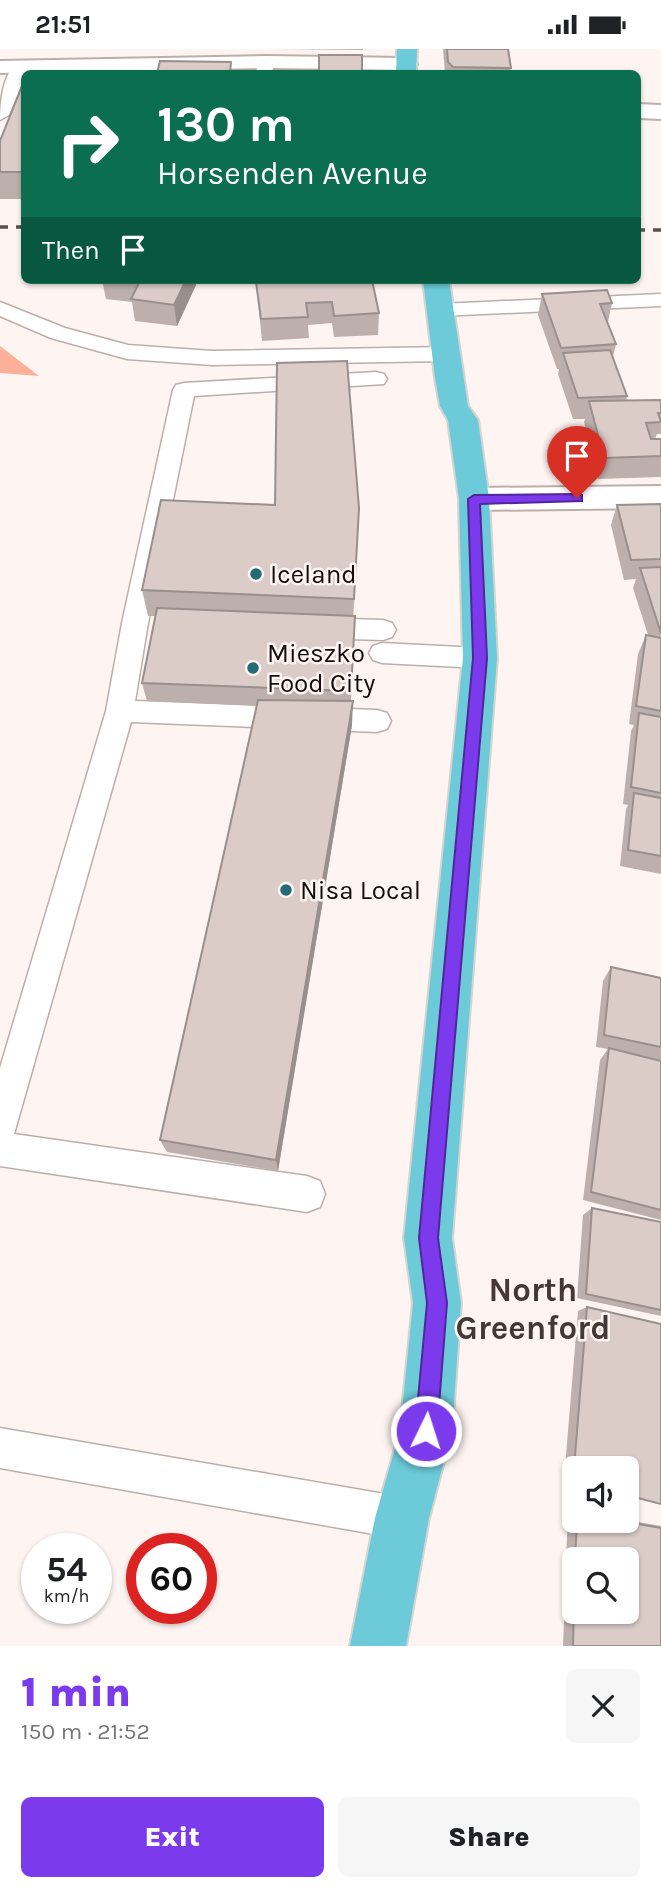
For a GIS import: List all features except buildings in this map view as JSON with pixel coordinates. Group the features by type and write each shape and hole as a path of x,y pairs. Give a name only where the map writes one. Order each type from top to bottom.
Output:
{"main road":[{"path":"378,1646 402,1518 426,1431 437,1303 428,1238 480,658 474,499 463,420 454,406 437,284"}],"street":[{"path":"11,67 75,57 156,69 406,62"},
{"path":"641,111 661,112"},
{"path":"474,499 661,497"}],"lane":[{"path":"0,115 11,67"},
{"path":"440,310 661,300"},
{"path":"0,307 58,333 127,352 212,358 447,353"},
{"path":"0,1126 120,711 149,623 184,390 376,379"},
{"path":"286,627 480,658"},
{"path":"120,711 377,721"},
{"path":"0,1149 307,1194"},
{"path":"0,1448 402,1518"}],"shaded area":[{"path":"0,346 39,376 0,373"}],"railway":[{"path":"0,227 21,227"},
{"path":"641,230 661,230"}],"place":[{"name":"Iceland","path":"256,574"},
{"name":"Mieszko Food City","path":"253,668"},
{"name":"Nisa Local","path":"286,890"}],"district":[{"name":"North Greenford","path":"533,1308"}],"route":[{"path":"426,1431 437,1303 428,1238 480,658 474,499 577,498"}]}
